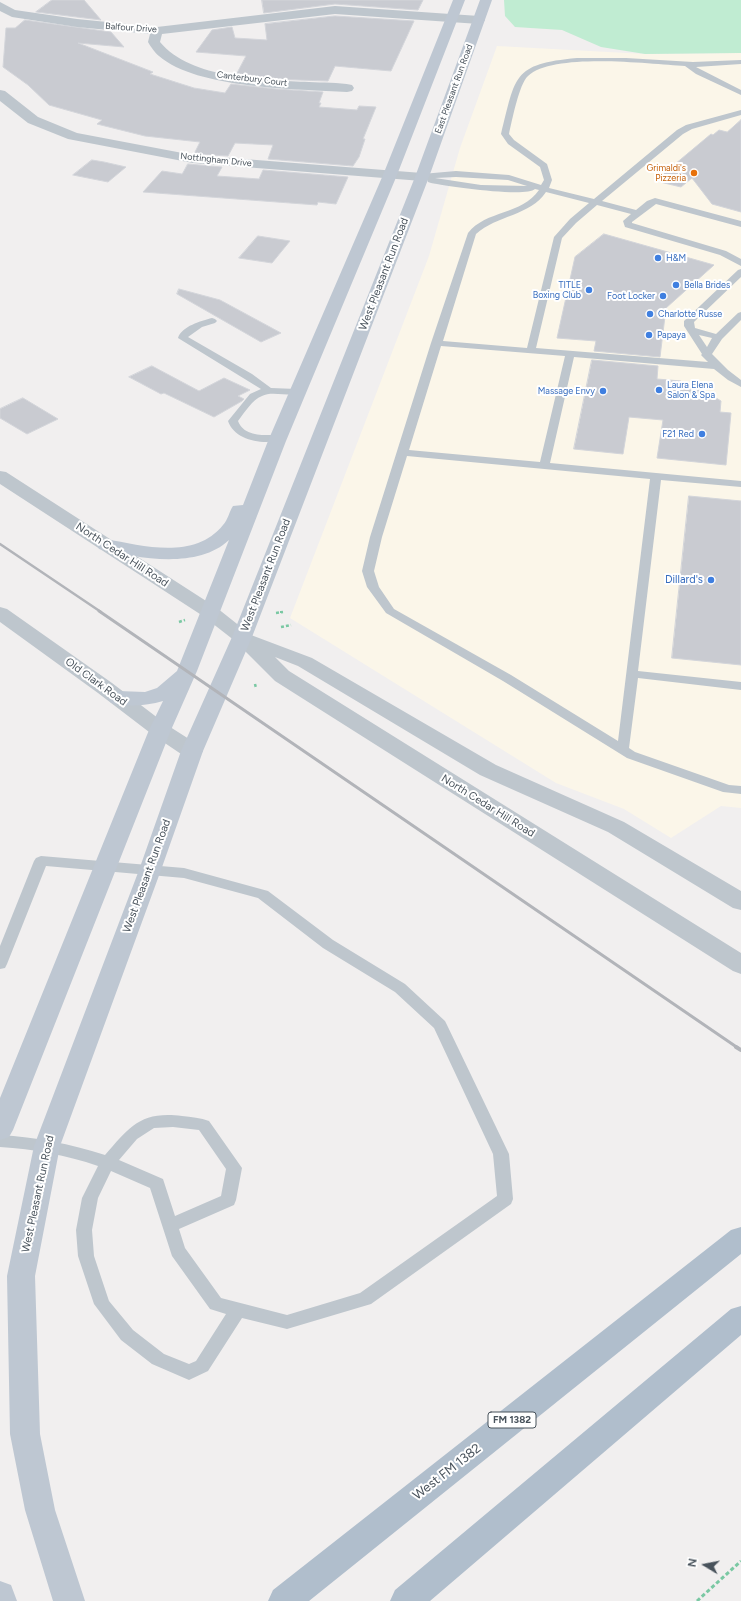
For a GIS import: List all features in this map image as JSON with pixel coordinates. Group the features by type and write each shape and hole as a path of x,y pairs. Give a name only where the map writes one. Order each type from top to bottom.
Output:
{"main road":[{"path":"0,1130 160,730 187,671 297,392 390,175 459,0"},
{"name":"East Pleasant Run Road","path":"422,177 486,0"},
{"name":"West Pleasant Run Road","path":"69,1601 40,1510 25,1434 21,1276 47,1146 150,870 192,751 242,637 422,177"},
{"path":"106,545 162,554 190,552 210,547 230,529 278,439"},
{"path":"118,698 147,699 164,693 187,671"},
{"name":"West FM 1382","path":"284,1601 741,1238"},
{"path":"406,1601 741,1318"},
{"path":"0,1596 1,1601"}],"street":[{"name":"Balfour Drive","path":"0,6 6,15 77,24 157,31 311,12 331,16 478,23"},
{"name":"Canterbury Court","path":"157,31 154,42 164,54 181,64 202,72 240,80 347,88"},
{"name":"Nottingham Drive","path":"0,94 33,120 73,136 193,159 422,177"},
{"name":"North Cedar Hill Road","path":"0,476 210,612 242,637 282,676 737,957"},
{"name":"Old Clark Road","path":"0,613 160,730 192,751"},
{"name":"North Cedar Hill Road","path":"242,637 305,662 488,770 616,827 741,902"}],"lane":[{"path":"741,62 688,64 573,60 552,62 533,67 520,79 505,134 511,142 544,166 548,180 544,189 534,201 479,225 472,233 402,452 376,537 368,571 373,587 390,611 506,678 632,755 721,786 741,790"},
{"path":"688,64 699,72 741,93"},
{"path":"531,351 558,237 573,221 596,201 680,132 689,126 741,112"},
{"path":"422,177 453,185 544,189 596,201 638,213"},
{"path":"741,224 655,201 650,203 627,221 628,225 723,253 741,263"},
{"path":"741,272 689,322 689,326 706,355 727,377 741,384"},
{"path":"706,355 718,337 741,315"},
{"path":"212,321 199,325 184,335 183,338 248,376 268,390"},
{"path":"689,326 692,330 718,337"},
{"path":"436,343 717,366"},
{"path":"544,466 570,354"},
{"path":"278,439 258,438 240,432 234,427 233,422 248,401 256,394 268,390 297,392"},
{"path":"402,452 741,484"},
{"path":"623,749 656,476"},
{"path":"632,674 741,686"},
{"path":"0,964 41,861 184,873 263,894 328,944 400,988 440,1025 501,1154 505,1199 365,1299 287,1322 216,1304 178,1251 157,1184 108,1162 47,1146 0,1141"},
{"path":"170,1226 228,1200 234,1168 204,1125 173,1121 151,1122 132,1135 108,1162 90,1198 84,1230 86,1256 102,1304 127,1335 158,1360 189,1372 202,1366 238,1310"}],"path":[{"path":"276,613 283,612"},
{"path":"179,622 185,620"},
{"path":"281,627 291,625"},
{"path":"254,684 256,688"},
{"path":"697,1601 741,1561"}],"shaded area":[{"path":"497,46 645,54 741,53 741,808 721,806 671,838 624,809 556,783 290,618 429,256 460,148"}],"green space":[{"path":"504,0 741,0 741,53 645,54 601,47 562,30 515,27 505,16"}],"building":[{"path":"52,0 84,0 101,20 36,12"},
{"path":"262,0 423,0 418,10 335,4 264,13"},
{"path":"335,16 414,21 391,71 335,66 328,81 271,79 236,75 246,56 196,52 212,30 232,27 235,38 267,40 265,24"},
{"path":"25,20 111,32 124,47 78,43 153,72 150,74 194,88 225,93 231,84 323,92 319,107 357,110 359,106 376,107 363,139 365,139 359,157 353,166 268,159 273,145 235,143 228,156 194,154 200,142 145,136 97,124 102,120 49,105 28,85 3,67 6,28 15,28"},
{"path":"741,120 741,212 712,204 692,178 681,187 660,182 667,176 662,175 711,134 713,135 719,130 727,132"},
{"path":"92,160 126,167 108,182 73,175"},
{"path":"188,164 222,167 217,176 259,179 263,170 348,177 336,204 318,202 317,205 143,192 162,171 182,174"},
{"path":"604,234 714,265 666,308 660,357 594,351 596,341 557,338 575,257"},
{"path":"258,236 290,241 272,263 239,258"},
{"path":"179,289 220,300 281,333 261,342 177,294"},
{"path":"592,360 658,366 657,379 681,381 681,386 700,388 721,401 720,412 731,413 726,465 657,458 663,420 629,417 623,454 574,449"},
{"path":"152,366 199,391 224,378 250,390 238,396 244,399 242,401 214,417 164,393 161,394 129,377"},
{"path":"23,398 58,419 27,434 0,418 0,409"},
{"name":"Dillard's","path":"689,496 741,501 741,665 672,658"}],"railway":[{"path":"0,544 101,612"},
{"path":"99,611 738,1048"},
{"path":"736,1047 741,1050"}],"place":[{"name":"Grimaldi's Pizzeria","path":"694,173"},
{"name":"H&M","path":"658,258"},
{"name":"Bella Brides","path":"676,285"},
{"name":"TITLE Boxing Club","path":"589,290"},
{"name":"Foot Locker","path":"663,296"},
{"name":"Charlotte Russe","path":"650,314"},
{"name":"Papaya","path":"649,335"},
{"name":"Laura Elena Salon & Spa","path":"659,390"},
{"name":"Massage Envy","path":"603,391"},
{"name":"F21 Red","path":"702,434"},
{"name":"Dillard's","path":"711,580"}]}
